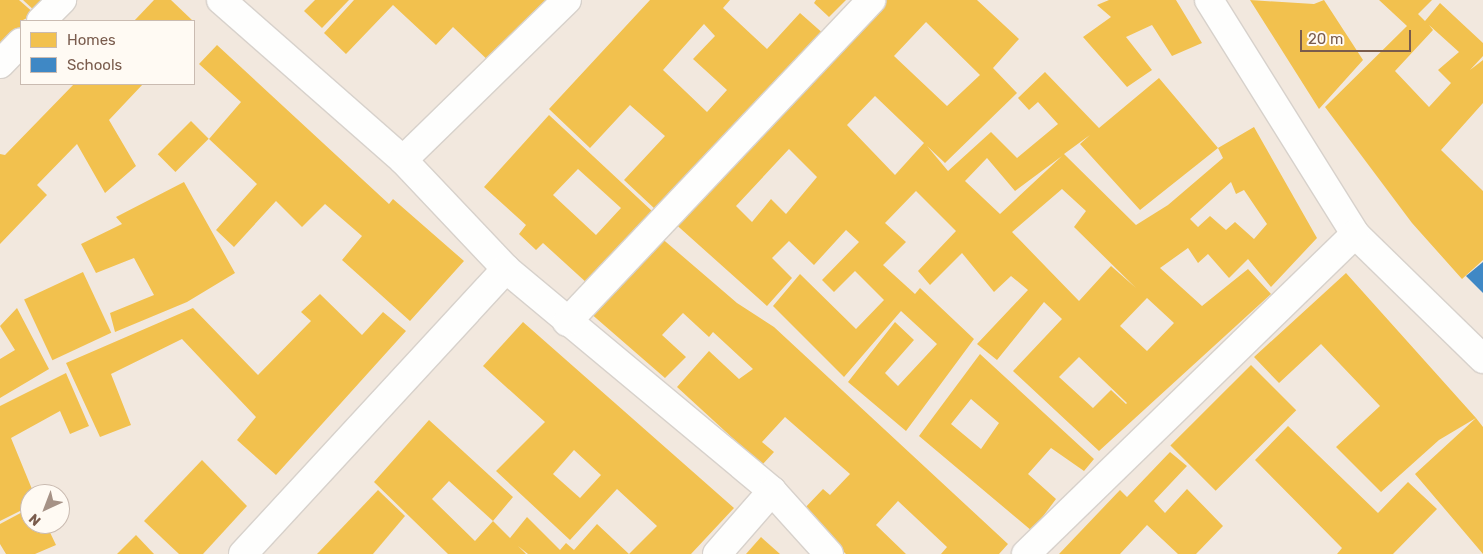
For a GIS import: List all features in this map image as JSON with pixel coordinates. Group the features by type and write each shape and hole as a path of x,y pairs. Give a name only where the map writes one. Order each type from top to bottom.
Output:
{"street":[{"path":"42,20 62,0"},
{"path":"220,0 403,160 506,269 567,322 772,491 829,554"},
{"path":"403,160 567,0"},
{"path":"567,322 871,0"},
{"path":"1209,0 1355,234 1483,359"},
{"path":"0,64 20,43"},
{"path":"1026,554 1355,234"},
{"path":"243,554 506,269"},
{"path":"717,554 772,491"}],"shaded area":[{"path":"0,0 1483,0 1483,554 0,554"}],"building: Homes":[{"path":"0,0 19,0 35,14 20,20 20,30 0,51"},
{"path":"23,0 49,0 37,13"},
{"path":"154,0 171,0 192,20 135,20"},
{"path":"315,0 349,0 322,28 304,11"},
{"path":"354,0 556,0 493,65 453,27 436,45 393,5 346,54 324,33"},
{"path":"650,0 730,0 723,8 767,49 800,13 826,36 718,153 712,147 655,209 624,180 665,136 630,105 590,148 549,109","holes":["704,24 715,36 693,59 727,90 707,112 663,70"]},
{"path":"816,0 846,0 829,17 814,3"},
{"path":"883,0 977,0 1019,39 993,68 1017,93 945,163 927,146 948,171 991,132 1017,158 1058,124 1038,102 1029,110 1018,98 1045,72 1099,128 1159,78 1218,148 1254,127 1317,238 1271,287 1248,259 1229,278 1208,254 1198,263 1188,248 1160,268 1202,306 1248,269 1271,294 1099,451 1013,371 1062,319 1044,302 997,360 977,344 1028,290 1011,276 994,292 962,253 930,285 918,271 956,231 916,191 885,223 906,242 883,265 915,294 920,288 974,339 906,431 848,382 895,322 914,340 885,373 898,386 937,344 901,311 844,377 773,306 800,274 856,329 884,300 855,271 834,292 822,280 859,242 846,230 814,265 789,241 772,258 792,278 767,306 671,220","holes":["926,22 980,75 947,106 894,56","875,96 924,143 895,175 847,125","1090,135 1080,144 1140,210 1218,148 1223,158 1168,205 1136,225 1064,154","789,149 817,177 786,214 771,199 752,222 736,206","1062,156 1000,214 965,181 987,158 1015,191","1231,182 1236,194 1244,190 1267,224 1254,239 1235,222 1226,230 1210,216 1198,227 1190,219","1062,189 1086,211 1074,227 1136,288 1111,266 1079,301 1012,232","1147,298 1174,323 1147,351 1120,326","1079,357 1127,403 1111,390 1093,408 1059,377"]},
{"path":"1109,0 1176,0 1202,43 1172,56 1152,25 1126,37 1152,70 1127,87 1083,37 1111,17 1097,5"},
{"path":"1250,0 1314,4 1324,0 1363,60 1319,109"},
{"path":"1379,0 1432,0 1418,14 1425,21 1440,3 1483,43 1483,56 1470,70 1483,60 1483,103 1441,150 1483,191 1483,260 1462,279 1412,223 1325,107 1407,26","holes":["1429,25 1459,52 1438,70 1451,83 1429,107 1395,71 1433,30"]},
{"path":"217,45 389,204 393,199 464,261 410,321 342,260 362,236 325,204 302,227 276,201 234,247 216,230 257,184 209,139 241,102 199,64"},
{"path":"73,85 142,85 109,120 136,166 105,193 77,144 37,185 47,195 0,244 0,154 5,155"},
{"path":"549,115 652,211 588,284 543,243 536,250 519,234 526,225 484,187","holes":["578,169 621,208 596,235 553,195"]},
{"path":"191,121 209,139 175,172 158,154"},
{"path":"184,182 235,273 187,302 115,332 110,313 154,295 134,258 96,273 81,244 122,224 116,217"},
{"path":"659,236 737,303 774,327 1008,544 999,554 941,554 947,547 898,501 876,525 906,554 846,554 802,511 823,489 830,495 850,474 785,417 762,442 774,452 762,465 677,387 709,351 739,379 753,369 713,332 709,337 683,313 662,335 686,357 665,378 589,312"},
{"path":"83,272 111,333 52,360 24,299"},
{"path":"1346,273 1476,418 1439,440 1381,492 1336,447 1380,406 1321,344 1279,383 1254,357"},
{"path":"320,294 362,335 383,312 406,331 276,475 237,440 256,417 182,339 111,374 131,425 100,437 66,363 193,308 258,375 311,321 301,312"},
{"path":"17,308 49,369 0,398 0,359 15,350 0,326"},
{"path":"523,322 734,508 691,554 629,554 657,526 617,489 570,540 496,471 545,422 483,366","holes":["574,450 601,475 580,498 553,474"]},
{"path":"980,354 1094,459 1084,471 1051,448 1028,474 1056,499 1032,531 919,436","holes":["971,399 999,423 981,449 951,424"]},
{"path":"1251,365 1296,410 1216,491 1170,446"},
{"path":"66,373 89,426 70,434 60,411 11,438 30,484 20,484 20,511 0,521 0,406"},
{"path":"1476,418 1483,427 1483,554 1415,474"},
{"path":"429,420 513,497 493,521 510,538 527,517 560,550 566,543 574,550 597,524 629,554 528,554 518,546 526,554 448,554 374,482","holes":["449,481 493,521 475,541 432,499"]},
{"path":"1288,426 1378,513 1408,482 1437,509 1393,554 1337,554 1342,548 1255,460"},
{"path":"1170,452 1187,466 1154,501 1165,513 1187,489 1223,526 1196,554 1178,554 1147,525 1120,554 1059,554 1120,490 1127,497"},
{"path":"202,460 247,506 203,554 179,554 144,521"},
{"path":"378,490 405,516 373,554 317,554"},
{"path":"20,513 20,534 51,534 56,545 35,554 6,554 0,544 0,524"},
{"path":"136,535 154,554 117,554"},
{"path":"761,537 780,554 746,554"}],"building: Schools":[{"path":"1483,262 1483,293 1466,276"}]}
